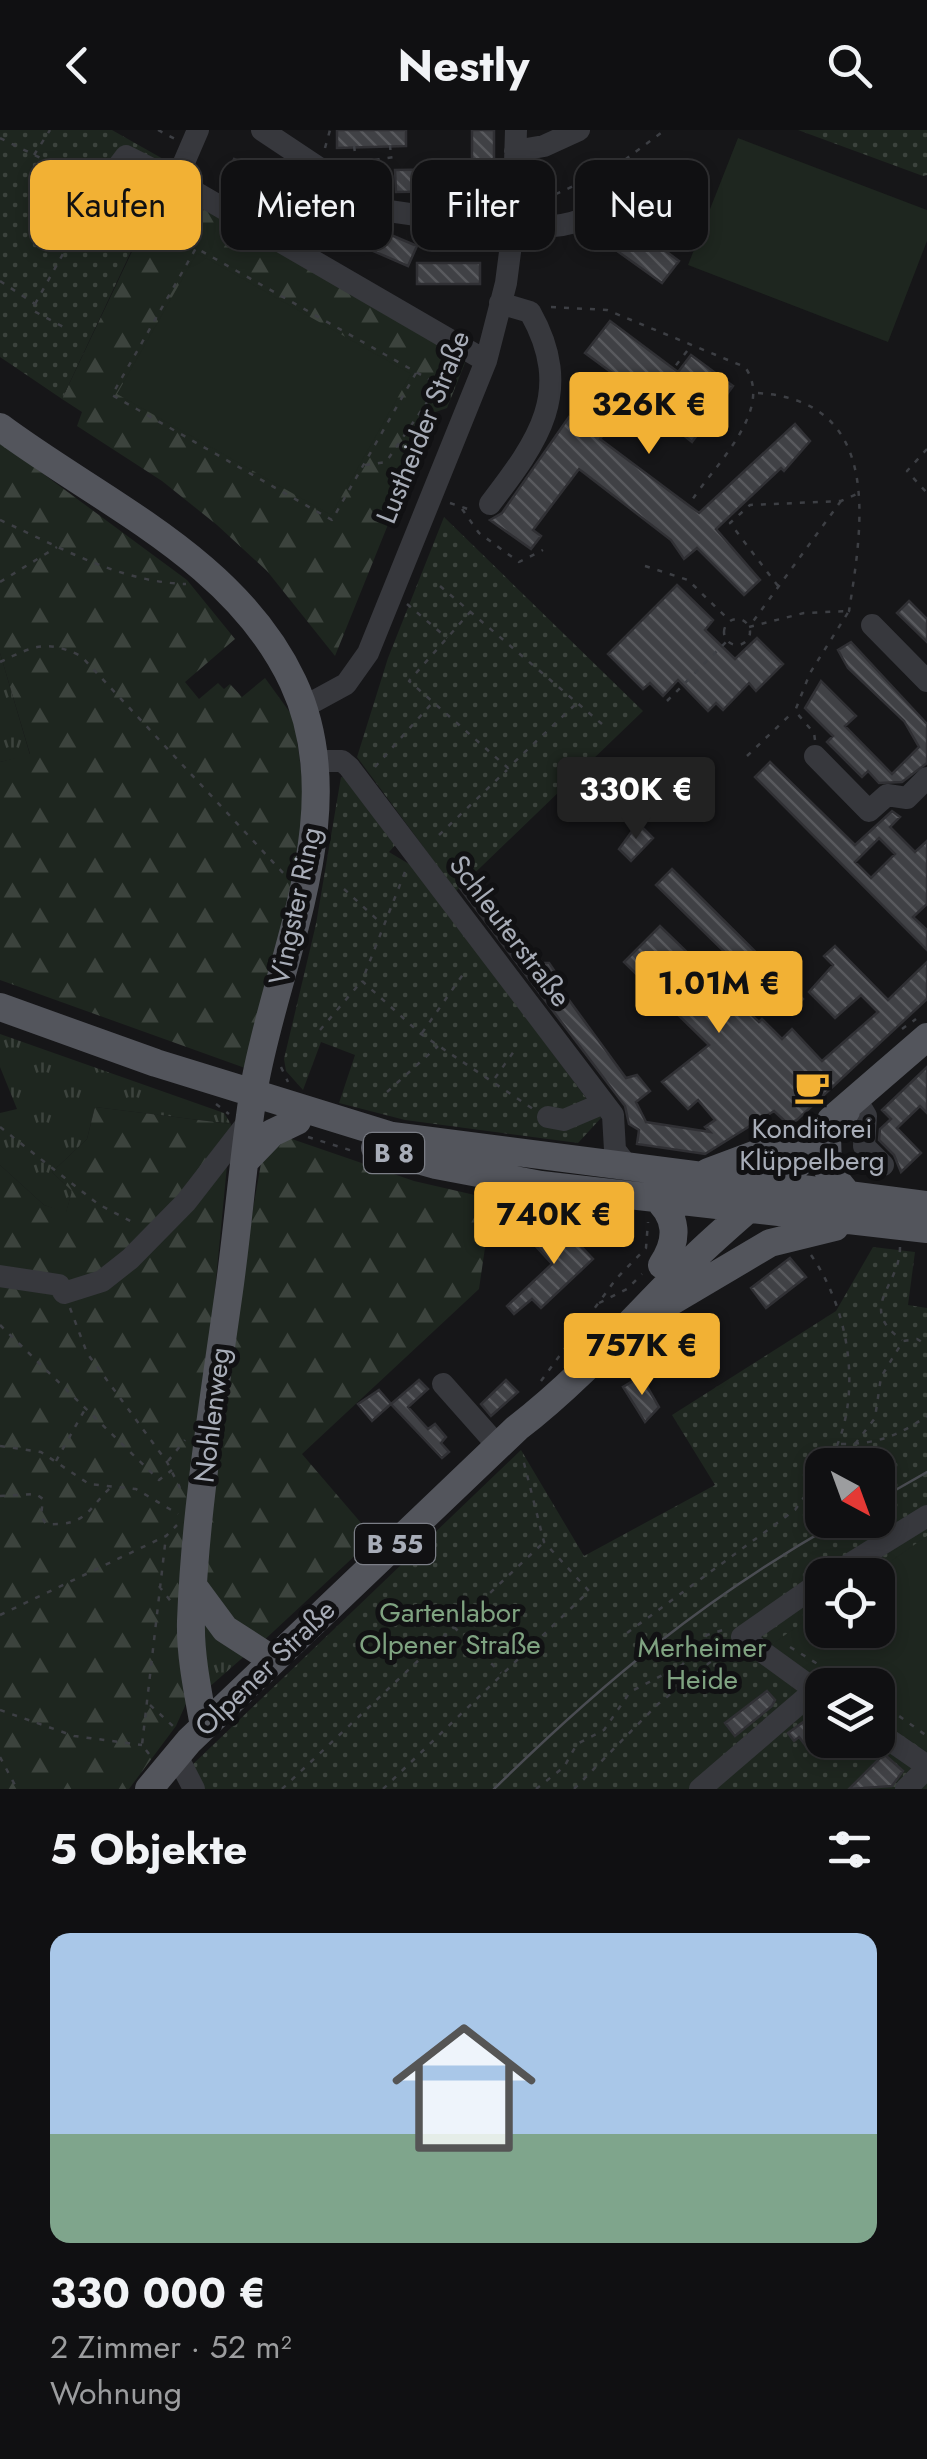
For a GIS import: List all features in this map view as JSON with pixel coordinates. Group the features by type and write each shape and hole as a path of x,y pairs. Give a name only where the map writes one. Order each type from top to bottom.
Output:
{"main road":[{"name":"Vingster Ring","path":"0,427 147,524 214,580 284,665 302,708 314,761 316,796 301,893 252,1106"},
{"name":"B 8","path":"0,1006 156,1063 252,1106 392,1136 927,1205"},
{"name":"B 55","path":"737,1208 927,1037"},
{"path":"245,1161 272,1133 299,1115 262,1052"},
{"name":"Nohlenweg","path":"177,1742 205,1458 252,1106"},
{"name":"B 8","path":"299,1115 436,1165 651,1207 737,1208 895,1233 927,1228"},
{"path":"705,1174 818,1134 828,1170 849,1196"},
{"path":"651,1207 666,1208 674,1229 672,1248 662,1265"},
{"name":"Olpener Straße","path":"511,1441 552,1384 662,1265 737,1208"},
{"name":"Olpener Straße","path":"148,1789 177,1742 273,1660 562,1393 737,1208"},
{"path":"630,1324 778,1241 833,1228 895,1233"},
{"path":"194,1587 225,1629 273,1660"}],"street":[{"path":"185,160 198,130"},
{"path":"515,141 544,146 579,130"},
{"path":"276,134 382,210 412,213"},
{"path":"201,195 486,361"},
{"name":"Lustheider Straße","path":"302,708 346,684 357,672 486,361 509,250"},
{"path":"490,504 536,444 548,409 550,383 540,330 530,312 500,303"},
{"path":"872,625 927,681"},
{"path":"816,756 869,811 887,795 908,798 927,778"},
{"name":"Schleuterstraße","path":"314,761 342,761 361,782 614,1115 615,1150 628,1167"},
{"path":"548,1117 564,1120 604,1104"},
{"path":"0,1276 59,1286 64,1293 116,1272 232,1148 252,1106"},
{"path":"852,1106 866,1116 864,1146 883,1164"},
{"path":"443,1384 511,1441"},
{"path":"859,1558 927,1516"},
{"path":"805,1592 742,1637 805,1682"},
{"path":"700,1789 805,1703"},
{"path":"177,1742 194,1789"},
{"path":"895,1744 927,1767 906,1789"}],"path":[{"path":"33,157 50,130"},
{"path":"323,153 330,130"},
{"path":"555,199 615,167 665,130"},
{"path":"0,138 39,160"},
{"path":"354,146 356,160 392,157 390,145"},
{"path":"416,373 332,520 112,396 196,248 439,385"},
{"path":"65,250 32,310 69,330"},
{"path":"0,281 35,304"},
{"path":"530,312 574,305 607,310 745,367 756,392 752,410 692,500"},
{"path":"652,396 691,346"},
{"path":"363,465 386,462 464,348"},
{"path":"747,756 794,711 810,673 850,611 863,510 853,457 821,413 795,398 756,392"},
{"path":"927,449 907,470 927,494"},
{"path":"430,492 462,509 479,511 490,504"},
{"path":"778,586 730,524 750,505 841,501 860,492"},
{"path":"730,621 724,632 727,641 736,645 746,641 749,627 841,501"},
{"path":"462,509 480,533 519,562 543,550"},
{"path":"0,520 154,583 206,585 214,580"},
{"path":"0,582 32,566 58,546"},
{"path":"645,566 688,580 730,621 742,620 749,627"},
{"path":"440,586 602,724"},
{"path":"388,596 410,605 446,638"},
{"path":"749,627 804,613 850,611 872,625"},
{"path":"470,612 409,680 508,768"},
{"path":"668,700 727,641"},
{"path":"0,662 24,650 57,644 81,656 301,893"},
{"path":"361,782 432,702"},
{"path":"440,834 578,702"},
{"path":"794,711 814,733 816,756"},
{"path":"320,1030 362,981 413,854"},
{"path":"344,890 383,925"},
{"path":"421,1034 464,973"},
{"path":"362,981 421,1034 548,1117"},
{"path":"387,1092 439,1045"},
{"path":"493,1081 517,1047"},
{"path":"0,1127 98,1204 156,1232"},
{"path":"544,1371 646,1248 651,1207"},
{"path":"895,1233 894,1279 883,1292 880,1306 886,1324 904,1341 917,1340 927,1345"},
{"path":"804,1246 828,1282 842,1320 849,1364 838,1448"},
{"path":"0,1326 159,1480 172,1470"},
{"path":"78,1328 111,1389 172,1470 183,1501 166,1536 155,1600 142,1745"},
{"path":"855,1444 875,1418 881,1378 904,1341"},
{"path":"56,1461 84,1410"},
{"path":"840,1444 896,1437 927,1416"},
{"path":"383,1789 589,1591 544,1542 511,1441"},
{"path":"0,1446 41,1452 89,1484 136,1489 179,1514"},
{"path":"0,1496 36,1494 43,1499 41,1516 46,1524 60,1524 90,1514 112,1486"},
{"path":"627,1633 795,1510 805,1496"},
{"path":"0,1615 166,1536"},
{"path":"282,1789 544,1542"},
{"path":"454,1627 502,1674"},
{"path":"536,1789 564,1766 577,1744 604,1730 630,1692 682,1665 706,1635 721,1628 742,1637 658,1704 574,1789"},
{"path":"148,1703 177,1742"},
{"path":"0,1710 74,1736 142,1745 177,1742"},
{"path":"895,1713 927,1736"},
{"path":"0,1757 17,1789"}],"green space":[{"path":"0,130 112,130 165,160 30,160 30,250 132,250 62,399 0,357"},
{"path":"798,130 927,130 927,175 923,176"},
{"path":"738,138 927,210 927,241 888,342 688,265 694,250 708,250 708,214"},
{"path":"201,203 221,215 221,250 282,250 467,358 447,408 433,413 335,656 267,571 162,481 77,426 82,412 62,399 133,250 201,250"},
{"path":"197,253 411,374 331,515 117,394"},
{"path":"0,442 187,580 235,639 185,682 199,699 218,683 224,689 230,684 242,697 265,678 294,718 304,791 305,839 245,1068 0,980 0,762 30,754 0,653"},
{"path":"444,517 643,711 456,891 357,757 388,658"},
{"path":"0,653 30,755 0,762"},
{"path":"341,777 348,778 399,841 389,852 414,867 601,1118 578,1143 405,1120 339,1103 355,1055 321,1042 303,1090 286,1071 284,1059 316,924"},
{"path":"0,1034 224,1113 231,1124 95,1107 87,1139 52,1172 72,1191 66,1213 44,1205 0,1165 0,1113 17,1109 0,1067"},
{"path":"95,1107 231,1124 202,1425 189,1697 176,1726 129,1789 0,1789 0,1165 44,1205 66,1212 72,1191 52,1172 87,1139"},
{"path":"286,1137 414,1181 492,1199 479,1289 302,1454 374,1538 260,1644 224,1613 205,1578 227,1356 263,1152"},
{"name":"Merheimer Heide","path":"873,1247 915,1252 908,1305 927,1308 927,1789 200,1789 190,1767 521,1450 584,1556 715,1485 672,1415 836,1311"},
{"path":"927,1536 927,1752 895,1730 895,1668 805,1668 805,1672 768,1647 805,1621 805,1648 895,1648 895,1558"},
{"path":"202,1608 248,1653 207,1689"}],"building":[{"path":"337,130 406,130 406,146 337,148"},
{"path":"472,130 494,130 494,160 472,160"},
{"path":"395,170 412,170 412,192 396,192"},
{"path":"392,235 412,244 415,250 408,266 371,250 392,250"},
{"path":"616,250 664,250 679,261 662,283"},
{"path":"417,263 480,263 480,284 417,284"},
{"path":"610,321 678,372 691,355 733,386 692,442 633,395 600,439 699,513 795,424 810,441 784,471 781,468 716,529 760,580 744,595 697,548 684,559 671,540 579,469 533,530 541,536 531,549 490,520 502,513 569,417 586,429 623,381 585,353"},
{"path":"677,585 713,620 705,630 735,659 757,638 783,664 756,691 749,683 723,710 716,703 708,711 678,680 663,696 650,683 643,689 608,654"},
{"path":"909,601 927,619 927,642 897,613"},
{"path":"851,642 927,724 927,763 902,782 879,783 868,771 862,777 827,742 833,736 805,708 821,681 856,716 845,726 892,774 919,747 904,721 848,668 838,650"},
{"path":"770,762 855,845 892,811 900,817 890,827 915,852 927,841 927,904 913,917 927,930 927,950 755,777","holes":["879,838 895,854 871,878 855,862"]},
{"path":"638,823 653,838 631,861 619,849"},
{"path":"672,869 803,999 788,1014 656,885"},
{"path":"473,875 543,963 549,963 560,979 558,985 626,1078 637,1075 650,1091 636,1102 646,1122 710,1132 705,1127 715,1120 698,1100 688,1109 662,1082 709,1045 624,962 660,926 759,1022 762,1019 782,1039 792,1029 822,1061 878,1012 861,995 835,1018 809,992 833,965 824,956 835,946 888,1000 927,962 927,999 797,1120 788,1124 774,1111 705,1154 637,1144 639,1130 629,1124 625,1106 460,888"},
{"path":"927,1067 927,1113 920,1106 897,1128 921,1153 901,1172 894,1155 879,1140 880,1129 891,1119 882,1110"},
{"path":"557,1221 593,1259 541,1308 532,1299 514,1314 507,1306 552,1264 533,1243"},
{"path":"790,1258 806,1277 766,1308 751,1288"},
{"path":"641,1376 659,1407 645,1422 623,1387"},
{"path":"419,1380 428,1389 408,1407 428,1429 435,1424 446,1437 441,1443 449,1452 442,1458 391,1404"},
{"path":"506,1380 518,1392 491,1416 481,1404"},
{"path":"379,1390 391,1404 372,1421 358,1404"},
{"path":"767,1691 775,1700 772,1706 735,1736 725,1723"},
{"path":"805,1721 805,1745 799,1737 794,1741 788,1733"},
{"path":"880,1758 888,1758 903,1771 892,1786 849,1789"}],"tram line":[{"path":"895,1490 927,1472"},
{"path":"494,1789 659,1642 746,1579 812,1538"}],"place":[{"name":"Konditorei Klüppelberg","path":"812,1087"}],"park label":[{"name":"Gartenlabor Olpener Straße","path":"450,1628"}]}
